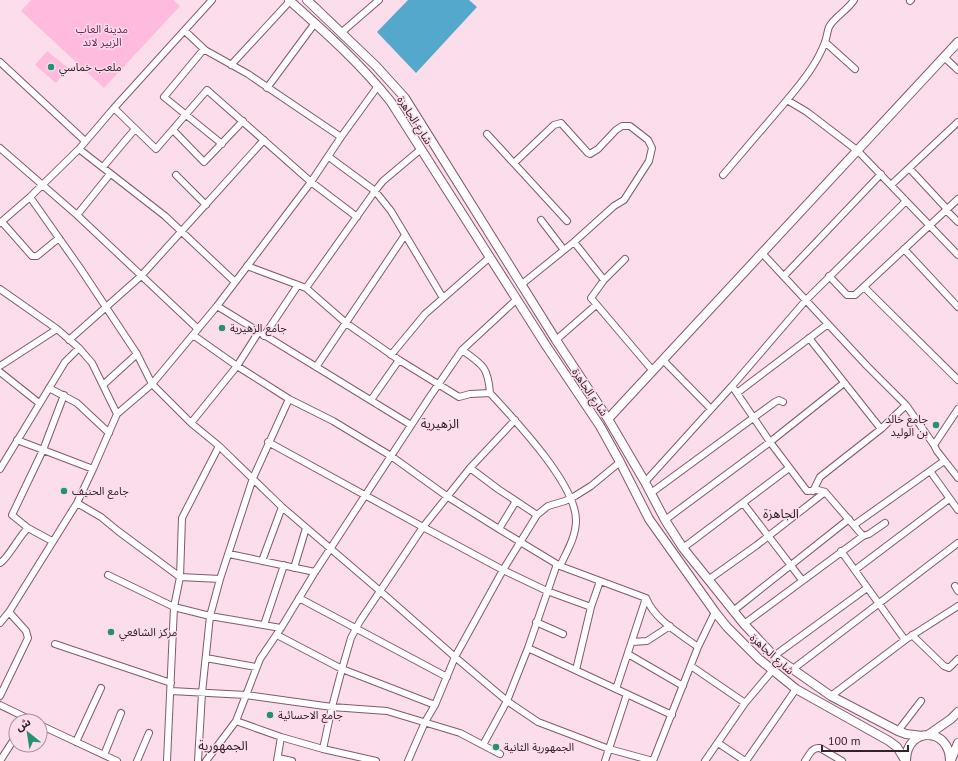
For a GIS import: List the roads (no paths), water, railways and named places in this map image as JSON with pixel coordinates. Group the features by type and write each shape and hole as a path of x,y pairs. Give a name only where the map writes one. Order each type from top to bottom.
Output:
{"street":[{"path":"59,238 37,256 32,256 1,223 79,149 212,0"},
{"path":"231,65 289,0"},
{"name":"شارع الجاهزة","path":"289,0 315,23 378,86 391,102 547,347 600,426 620,462 648,519 715,612 732,632 772,671 796,689 863,726 896,747 906,760"},
{"name":"شارع الجاهزة","path":"307,0 342,32 392,82 405,98 556,340 608,419 645,482 665,520 690,558 733,611 774,656 831,696 906,734 935,736 942,740 947,746 950,753 950,761"},
{"path":"367,0 372,5"},
{"path":"342,32 379,0"},
{"path":"723,175 806,77 825,42 829,28 834,20 850,7 854,0"},
{"path":"267,88 315,23"},
{"path":"185,31 204,49 267,88 341,137"},
{"path":"825,42 855,69"},
{"path":"608,419 958,42"},
{"path":"204,49 164,97 222,144"},
{"path":"944,57 958,70"},
{"path":"0,62 85,141"},
{"path":"0,623 9,612 76,503 94,469 116,414 152,384 198,329 311,182 378,86"},
{"path":"114,108 156,149 207,90 311,182 357,217"},
{"path":"787,100 807,112 858,151 958,255"},
{"path":"173,130 204,162 242,121"},
{"path":"891,185 958,122"},
{"path":"514,163 554,125 561,123 590,154 598,149 616,130 622,126 630,126 648,140 652,148 649,161 624,200 614,206 574,242 522,284"},
{"path":"103,167 135,129"},
{"path":"487,134 568,221"},
{"path":"69,340 141,276 264,140"},
{"path":"0,148 77,215 198,329"},
{"path":"79,149 165,216 235,282"},
{"path":"306,288 383,181 421,149"},
{"path":"329,157 376,191 391,211 443,298"},
{"path":"909,168 958,222"},
{"path":"77,215 110,174"},
{"path":"784,276 881,174"},
{"path":"176,175 206,205"},
{"path":"30,197 80,268 105,308 137,354 152,384 191,423 219,446 282,507 331,550 507,701 538,722 609,749 653,761 698,647 715,612"},
{"path":"829,276 845,293 850,296 855,295 958,199"},
{"path":"645,482 732,386 806,300 906,201"},
{"path":"541,220 564,250"},
{"path":"316,367 406,235"},
{"path":"574,242 604,280"},
{"path":"904,249 958,307"},
{"path":"762,253 906,405 944,461 958,478"},
{"path":"391,354 425,314 490,257"},
{"path":"625,259 604,280 591,298 653,371"},
{"path":"247,266 306,288 346,323 399,360 459,397 470,394 490,393"},
{"path":"191,423 237,366 298,285"},
{"path":"864,287 958,380"},
{"path":"0,289 56,329 79,348 92,363 116,414"},
{"path":"208,761 236,721 260,659 277,635 315,572 331,550 411,425 462,350 517,299"},
{"path":"547,347 596,305"},
{"path":"216,306 411,425"},
{"path":"737,393 828,324"},
{"path":"0,366 56,329"},
{"path":"193,335 237,366 289,399 333,421 391,456 448,497 559,565 646,598 649,606 657,616 698,647"},
{"path":"809,338 881,429"},
{"path":"0,468 65,362 79,348"},
{"path":"462,350 479,362 489,378 490,393 525,430 552,466 571,498 576,520 572,542 547,591 528,648 507,701 482,745"},
{"path":"103,385 137,354"},
{"path":"371,400 399,360"},
{"path":"663,360 711,409"},
{"path":"0,372 39,403"},
{"path":"665,520 770,442 844,383"},
{"path":"732,386 770,442 807,491 813,492 818,490 825,492 863,536"},
{"path":"49,388 77,403 109,433"},
{"path":"52,541 28,528 12,515 43,450 64,395"},
{"path":"198,761 202,693 210,616 220,579 253,478 268,442 289,399"},
{"path":"651,493 779,400 783,402"},
{"path":"813,492 820,477 881,429 906,405"},
{"path":"934,445 958,409"},
{"path":"323,749 342,669 351,638 360,621 423,527 470,468 515,420"},
{"path":"17,440 94,469"},
{"path":"268,442 503,570 547,591 591,607"},
{"path":"167,761 174,607 180,577 182,518 219,446"},
{"path":"854,525 944,461"},
{"path":"408,761 425,722 435,705 455,657 503,570 537,515 548,506 566,501 591,486 620,462"},
{"path":"470,468 537,515"},
{"path":"683,548 789,468"},
{"path":"930,471 958,510"},
{"path":"708,580 825,492"},
{"path":"855,570 950,499"},
{"path":"498,529 516,501"},
{"path":"76,503 101,517 180,577 220,579"},
{"path":"743,503 802,580"},
{"path":"262,561 282,507"},
{"path":"733,611 849,519"},
{"path":"744,624 841,551 885,523"},
{"path":"0,563 3,562 13,546 28,528"},
{"path":"294,568 306,528"},
{"path":"793,669 958,544"},
{"path":"841,551 905,640"},
{"path":"229,554 315,572"},
{"path":"681,565 690,558"},
{"path":"264,625 284,565"},
{"path":"108,576 174,607 210,616 281,628"},
{"path":"576,670 591,607 600,581"},
{"path":"774,656 867,588"},
{"path":"299,598 356,630 447,677"},
{"path":"616,689 646,598"},
{"path":"831,696 912,635 958,606"},
{"path":"0,696 26,645 28,638 26,632 9,612"},
{"path":"536,622 563,634"},
{"path":"632,642 647,641 670,626"},
{"path":"277,635 342,669 435,705"},
{"path":"912,635 944,666 949,668 958,659"},
{"path":"55,644 171,683"},
{"path":"528,648 672,715"},
{"path":"759,659 767,649"},
{"path":"628,654 683,686"},
{"path":"206,658 256,667"},
{"path":"691,666 745,703"},
{"path":"705,761 745,703 772,671"},
{"path":"76,742 101,688"},
{"path":"718,743 746,761 796,689"},
{"path":"171,691 246,695 332,707 387,711 460,733 501,753 497,761"},
{"path":"605,761 627,694"},
{"path":"898,730 921,701"},
{"path":"0,705 15,713"},
{"path":"906,760 906,752 915,739 945,723 958,712"},
{"path":"104,755 121,713"},
{"path":"863,726 868,721 869,715"},
{"path":"236,721 281,737 323,749 376,761"},
{"path":"48,728 117,761"},
{"path":"137,761 149,733"},
{"path":"281,737 278,760 292,761"},
{"path":"950,761 958,743"},
{"path":"805,761 817,747 842,761"},
{"path":"0,761 8,748"}],"water":[{"path":"408,0 469,0 477,7 416,73 377,32"}],"place":[{"name":"ملعب خماسي","path":"51,67"},
{"name":"جامع الزهيرية","path":"222,328"},
{"name":"جامع خالد بن الوليد","path":"936,425"},
{"name":"جامع الحنيف","path":"64,491"},
{"name":"مركز الشافعي","path":"111,632"},
{"name":"جامع الاحسائية","path":"270,715"},
{"name":"الجمهورية الثانية","path":"496,747"}],"district":[{"name":"الزهيرية","path":"440,423"},
{"name":"الجاهزة","path":"781,513"},
{"name":"الجمهورية","path":"223,745"}],"park label":[{"name":"مدينة العاب الزبير لاند","path":"102,35"}]}
